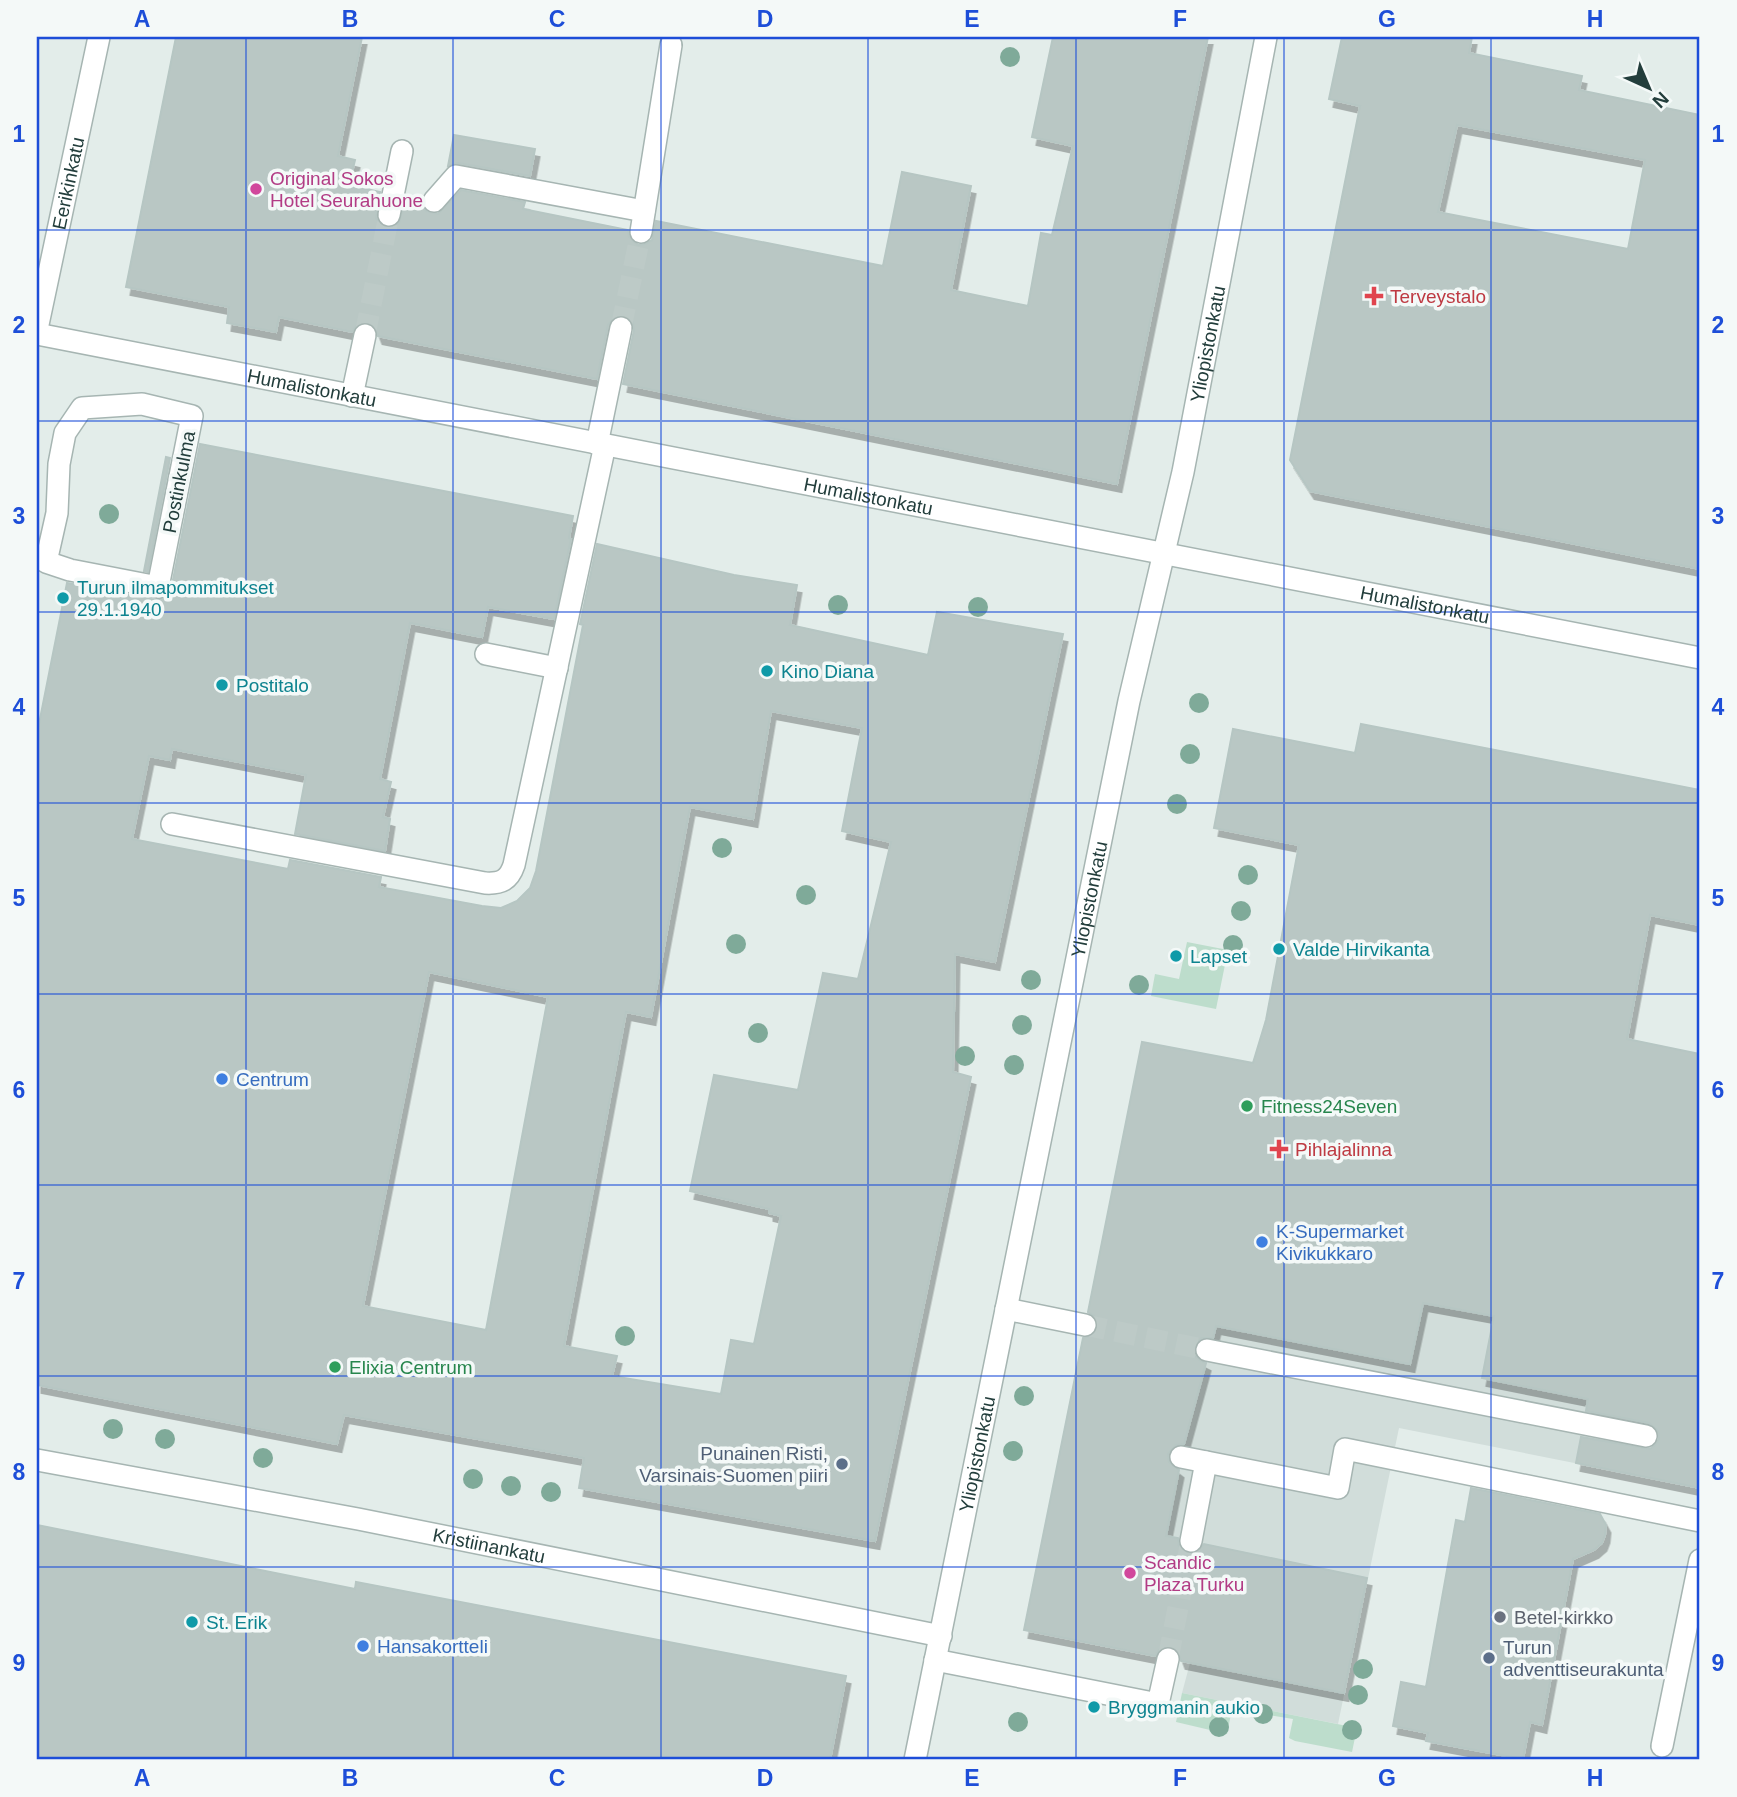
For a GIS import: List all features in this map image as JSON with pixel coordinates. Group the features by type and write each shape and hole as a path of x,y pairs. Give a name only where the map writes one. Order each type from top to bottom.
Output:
{"street":[{"name":"Eerikinkatu","path":"37,332 99,37"},
{"name":"Yliopistonkatu","path":"915,1760 1129,701 1183,472 1266,37"},
{"path":"435,201 456,176 642,221 671,45"},
{"path":"389,215 402,151"},
{"path":"172,824 497,884 510,874 557,668 621,328"},
{"name":"Humalistonkatu","path":"37,332 352,396 1700,658"},
{"path":"352,396 365,335"},
{"name":"Postinkulma","path":"142,404 192,416 158,587 70,570 46,562 57,513 59,464 65,433 82,408 142,404"},
{"path":"486,654 557,668"},
{"path":"1006,1309 1085,1325"},
{"path":"1207,1350 1646,1436"},
{"path":"1181,1457 1338,1488 1345,1449 1700,1521"},
{"name":"Kristiinankatu","path":"37,1460 358,1518 941,1636"},
{"path":"1191,1541 1206,1462"},
{"path":"1662,1746 1700,1560"},
{"path":"935,1660 1158,1704 1168,1659"}],"shaded area":[{"path":"1265,1020 1700,1107 1700,1488 1399,1428 1338,1724 1182,1693 1190,1663 1024,1630 1142,1042 1257,1064"}],"green space":[{"path":"1187,942 1228,950 1216,1009 1151,996 1155,974 1179,979"},
{"path":"1182,1693 1357,1728 1352,1752 1289,1738 1293,1719 1232,1709 1227,1734 1176,1722"}],"building":[{"path":"176,37 362,37 338,156 355,160 349,185 380,192 376,218 386,228 399,223 406,197 421,200 426,211 438,214 461,190 525,202 523,209 628,230 629,237 638,245 652,240 656,221 883,266 902,172 971,186 951,290 1028,306 1041,233 1052,235 1073,146 1032,137 1053,37 1208,37 1117,484 623,384 634,330 633,323 624,315 616,316 608,325 597,379 378,336 374,326 367,322 356,326 352,332 279,317 276,332 227,323 229,307 126,287"},
{"path":"1342,37 1472,37 1469,53 1582,76 1579,90 1700,115 1700,569 1310,491 1290,460 1360,106 1329,99","holes":["1457,125 1645,160 1628,249 1438,212"]},
{"path":"454,135 535,149 530,176 458,163 448,166"},
{"path":"200,444 573,516 571,539 554,619 488,607 482,637 410,623 380,779 391,782 383,817 390,819 385,851 295,834 306,775 172,749 170,760 149,756 132,839 288,869 290,860 381,877 379,887 501,908 517,901 530,888 536,871 597,544 734,575 797,585 790,625 928,655 937,612 1063,634 995,962 955,954 953,1072 971,1077 875,1541 579,1488 584,1458 344,1415 337,1444 37,1385 37,734 67,583 156,600 167,596 171,590","holes":["771,711 862,728 842,831 891,842 858,979 823,973 798,1090 714,1075 690,1191 769,1209 769,1213 781,1216 754,1344 731,1340 721,1394 612,1376 617,1356 564,1346 626,1012 651,1017 690,807 753,819","429,972 548,997 486,1330 363,1306"]},
{"path":"166,457 170,458 148,572 144,571"},
{"path":"1361,724 1700,790 1700,925 1650,915 1627,1039 1700,1054 1700,1488 1576,1463 1581,1437 1650,1449 1659,1439 1658,1431 1649,1423 1586,1411 1588,1399 1482,1378 1494,1316 1423,1303 1410,1364 1216,1326 1213,1338 1202,1338 1194,1347 1194,1354 1206,1363 1184,1444 1176,1445 1168,1454 1169,1462 1179,1470 1166,1536 1178,1538 1179,1546 1188,1554 1196,1553 1204,1544 1367,1578 1344,1693 1181,1661 1177,1650 1170,1646 1159,1650 1155,1656 1024,1630 1083,1338 1094,1334 1098,1327 1094,1316 1088,1312 1142,1042 1253,1063 1266,1020 1299,845 1214,828 1233,729 1355,753"},
{"name":"Betel-kirkko","path":"1471,1488 1600,1514 1606,1525 1602,1543 1594,1550 1573,1559 1542,1725 1530,1722 1523,1759 1426,1741 1428,1733 1393,1726 1401,1682 1426,1687 1456,1520 1465,1522"},
{"name":"Hansakortteli","path":"37,1525 355,1589 356,1582 846,1676 830,1760 37,1760"}],"tunnel":[{"path":"365,335 389,215"},
{"path":"621,328 641,232"},
{"path":"1085,1325 1207,1350"},
{"path":"1168,1659 1191,1541"}],"place":[{"name":"Original Sokos Hotel Seurahuone","path":"256,189"},
{"name":"Terveystalo","path":"1374,296"},
{"name":"Turun ilmapommitukset 29.1.1940","path":"63,598"},
{"name":"Kino Diana","path":"767,671"},
{"name":"Postitalo","path":"222,685"},
{"name":"Valde Hirvikanta","path":"1279,949"},
{"name":"Lapset","path":"1176,956"},
{"name":"Centrum","path":"222,1079"},
{"name":"Fitness24Seven","path":"1247,1106"},
{"name":"Pihlajalinna","path":"1279,1149"},
{"name":"K-Supermarket Kivikukkaro","path":"1262,1242"},
{"name":"Elixia Centrum","path":"335,1367"},
{"name":"Punainen Risti, Varsinais-Suomen piiri","path":"842,1464"},
{"name":"Scandic Plaza Turku","path":"1130,1573"},
{"name":"Betel-kirkko","path":"1500,1617"},
{"name":"St. Erik","path":"192,1622"},
{"name":"Hansakortteli","path":"363,1646"},
{"name":"Turun adventtiseurakunta","path":"1489,1658"},
{"name":"Bryggmanin aukio","path":"1094,1707"}]}
